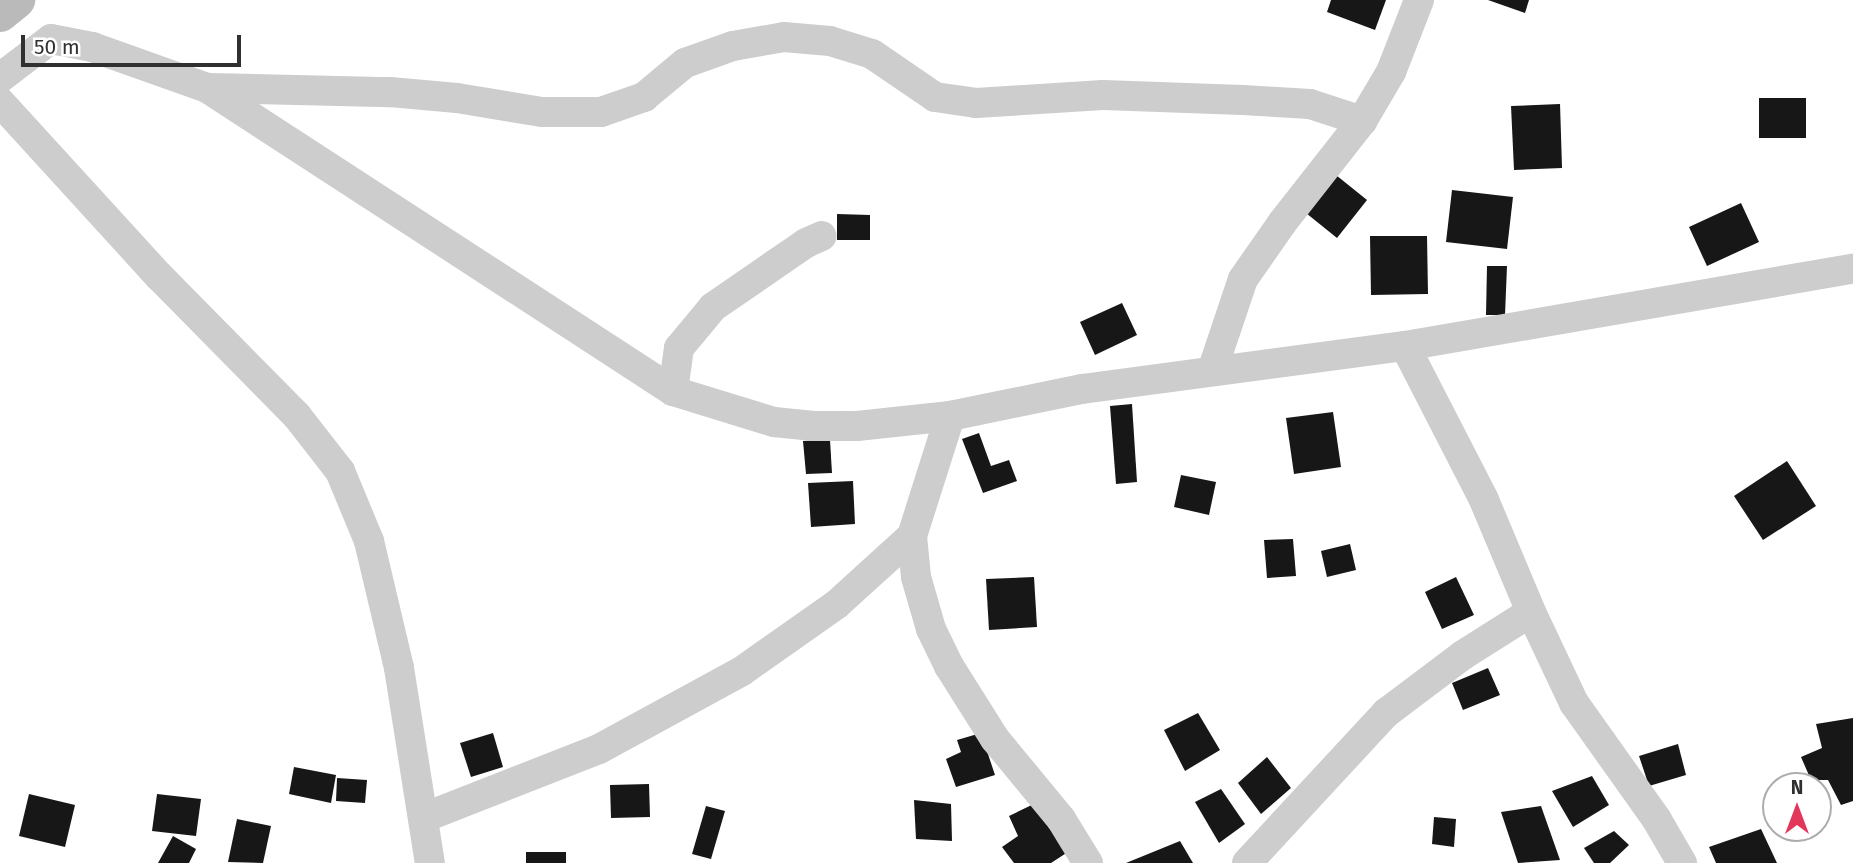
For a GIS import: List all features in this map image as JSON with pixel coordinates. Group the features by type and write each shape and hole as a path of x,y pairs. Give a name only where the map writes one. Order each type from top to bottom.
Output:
{"street":[{"path":"0,13 16,0"},
{"path":"1212,371 1243,279 1282,223 1362,121 1391,72 1419,0"},
{"path":"207,88 390,92 457,98 542,112 601,112 644,97 685,63 733,46 784,37 830,41 872,54 935,97 976,103 1103,95 1243,100 1310,104 1362,121"},
{"path":"0,78 51,39 92,47 207,88 528,294 604,349 673,391 774,422 857,426 950,416 1082,389 1405,346 1853,269"},
{"path":"0,102 160,277 297,416 340,471 369,541 399,668 430,863"},
{"path":"673,391 679,348 713,307 806,243 822,236"},
{"path":"1405,346 1484,500 1531,612 1574,703 1657,820 1682,863"},
{"path":"950,416 912,536 916,576 931,629 948,666 995,739 1061,819 1088,863"},
{"path":"424,818 599,749 742,671 837,604 912,536"},
{"path":"1247,863 1386,713 1463,655 1531,612"}],"building":[{"path":"1331,0 1386,0 1375,30 1327,12"},
{"path":"1488,0 1529,0 1525,13"},
{"path":"1759,98 1806,98 1806,138 1759,138"},
{"path":"1560,104 1562,168 1514,170 1511,106"},
{"path":"1331,171 1367,200 1337,238 1301,209"},
{"path":"1452,190 1513,197 1507,249 1446,242"},
{"path":"1741,203 1759,242 1707,266 1689,227"},
{"path":"837,214 870,215 870,240 837,240"},
{"path":"1370,236 1427,236 1428,294 1371,295"},
{"path":"1487,266 1507,266 1505,315 1486,315"},
{"path":"1122,303 1137,335 1095,355 1080,322"},
{"path":"1132,404 1137,482 1116,484 1110,406"},
{"path":"1333,412 1341,467 1294,474 1286,418"},
{"path":"979,433 991,466 1009,460 1017,481 983,493 962,439"},
{"path":"830,440 832,473 806,474 803,441"},
{"path":"1787,461 1816,506 1763,540 1734,496"},
{"path":"1181,475 1216,482 1209,515 1174,507"},
{"path":"853,481 855,524 811,527 808,483"},
{"path":"1293,539 1296,576 1267,578 1264,540"},
{"path":"1350,544 1356,570 1327,577 1321,551"},
{"path":"1034,577 1037,627 989,630 986,579"},
{"path":"1456,577 1474,615 1442,629 1425,592"},
{"path":"1488,668 1500,695 1463,710 1452,683"},
{"path":"1198,713 1220,750 1185,771 1164,730"},
{"path":"1853,718 1853,801 1841,805 1832,788 1832,772 1808,772 1801,757 1822,748 1816,724"},
{"path":"493,733 503,767 471,777 460,743"},
{"path":"981,733 995,775 956,787 946,759 961,752 957,740"},
{"path":"1678,744 1686,775 1649,786 1639,756"},
{"path":"1267,757 1291,788 1261,814 1238,783"},
{"path":"294,767 336,775 331,803 289,794"},
{"path":"1592,776 1609,805 1573,827 1552,791"},
{"path":"337,778 367,780 365,803 336,801"},
{"path":"649,784 650,817 611,818 610,785"},
{"path":"1221,789 1245,824 1219,843 1195,802"},
{"path":"29,794 75,805 65,847 19,836"},
{"path":"157,794 201,799 196,836 152,831"},
{"path":"914,800 951,804 952,841 916,839"},
{"path":"1038,802 1071,850 1051,863 1014,863 1002,847 1018,836 1009,816"},
{"path":"706,806 725,811 711,859 692,854"},
{"path":"1541,806 1560,860 1518,863 1501,812"},
{"path":"1434,817 1456,819 1454,847 1432,844"},
{"path":"237,819 271,826 263,863 228,862"},
{"path":"1761,829 1762,842 1767,842 1777,863 1716,863 1709,847"},
{"path":"1614,831 1629,845 1610,863 1594,863 1584,848"},
{"path":"173,836 196,849 189,863 158,863"},
{"path":"1180,841 1193,863 1126,863"},
{"path":"526,852 566,852 566,863 526,863"}]}
